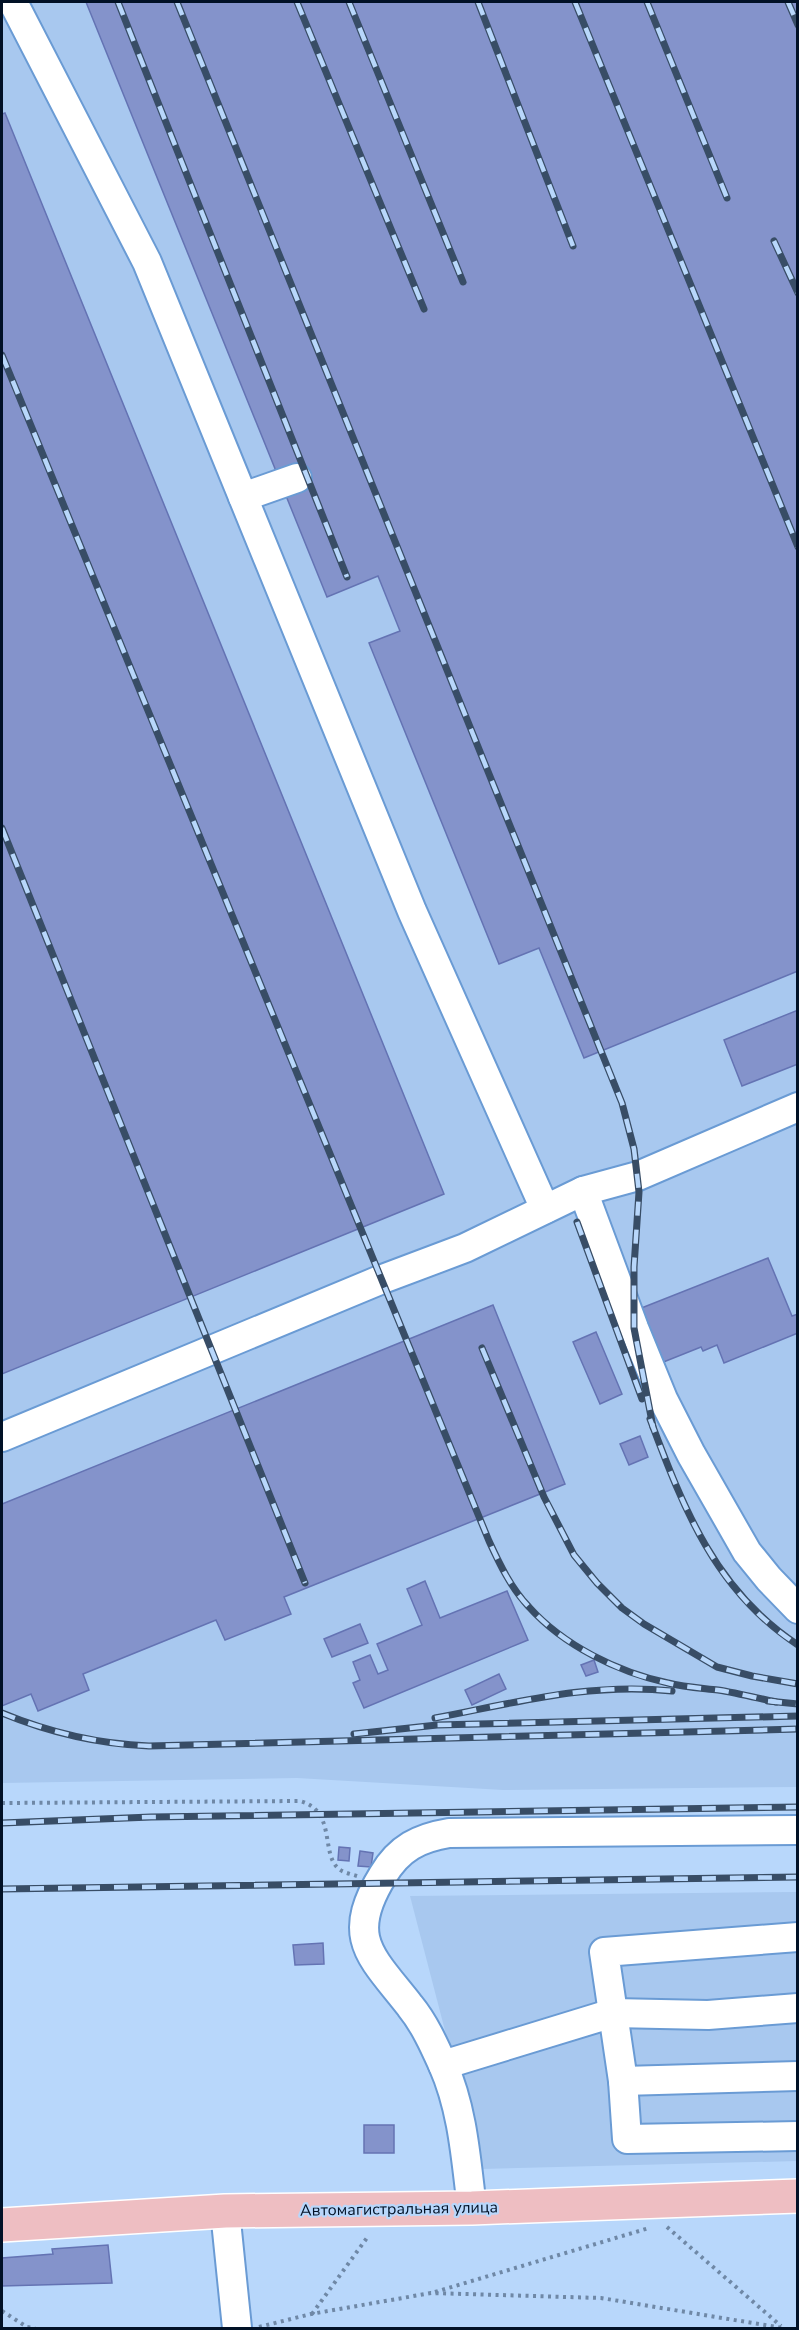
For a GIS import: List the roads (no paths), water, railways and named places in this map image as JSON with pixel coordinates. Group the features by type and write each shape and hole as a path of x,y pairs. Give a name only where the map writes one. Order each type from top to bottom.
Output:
{"main road":[{"name":"Автомагистральная улица","path":"2,2225 225,2211 472,2208 798,2196"}],"street":[{"path":"13,2 147,262 412,911 545,1209"},
{"path":"243,497 297,478"},
{"path":"2,1437 380,1280 465,1248 583,1191 638,1176 798,1107"},
{"path":"583,1191 663,1399 691,1454 747,1552 769,1580 798,1609"},
{"path":"472,2208 457,2105 443,2065 418,2016 376,1962 365,1940 363,1927 365,1910 395,1858 419,1839 465,1832 798,1830"},
{"path":"798,1937 604,1952 623,2081 627,2139 798,2136"},
{"path":"443,2065 613,2013 708,2015 798,2008"},
{"path":"623,2081 798,2076"},
{"path":"225,2211 237,2328"}],"railway":[{"path":"118,2 347,577"},
{"path":"177,2 622,1103 634,1149 639,1192 634,1267 634,1328 653,1427"},
{"path":"297,2 424,309"},
{"path":"349,2 463,282"},
{"path":"478,2 573,246"},
{"path":"575,2 798,547"},
{"path":"647,2 727,198"},
{"path":"788,2 798,25"},
{"path":"774,241 798,293"},
{"path":"2,355 489,1541 506,1576 523,1600 558,1634 611,1664 668,1683 725,1691 776,1702"},
{"path":"2,828 305,1583"},
{"path":"577,1222 642,1399"},
{"path":"482,1348 544,1497 574,1555 597,1583 622,1608 644,1624 717,1667 798,1684"},
{"path":"650,1419 689,1515 723,1573 744,1599 769,1623 798,1645"},
{"path":"435,1718 524,1700 582,1692 612,1689 672,1691"},
{"path":"768,1701 798,1704"},
{"path":"2,1713 74,1736 111,1743 149,1746 798,1729"},
{"path":"354,1734 437,1725 798,1716"},
{"path":"2,1823 151,1817 798,1807"},
{"path":"2,1889 798,1877"}]}
